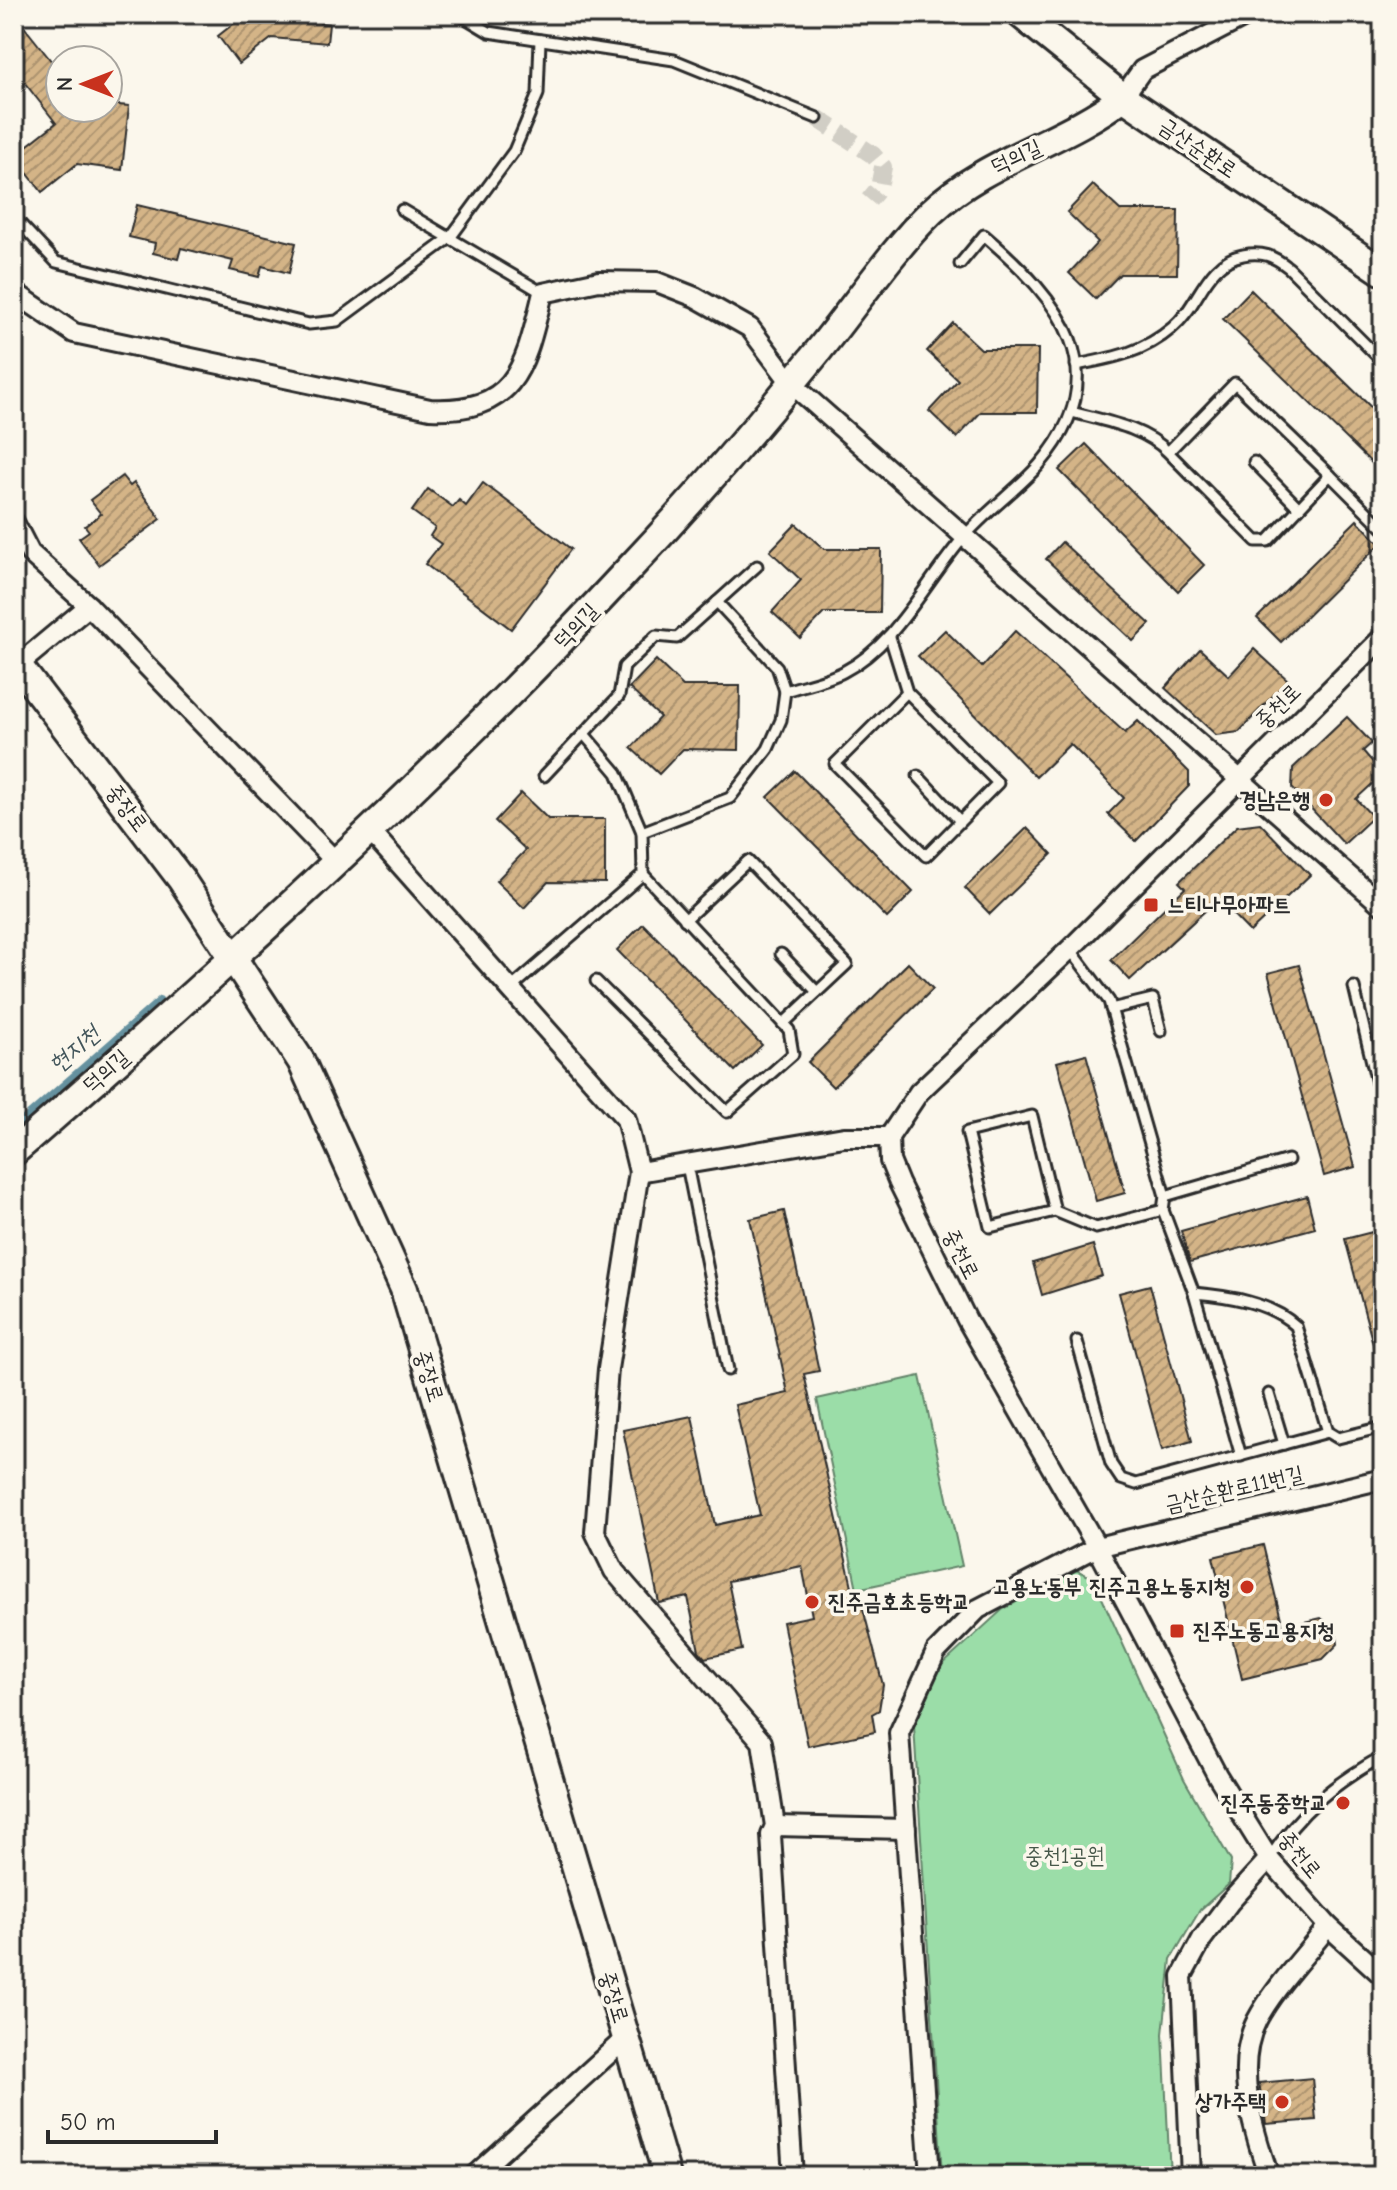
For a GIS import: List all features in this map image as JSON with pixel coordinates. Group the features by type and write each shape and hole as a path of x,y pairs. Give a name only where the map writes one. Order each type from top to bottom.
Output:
{"street":[{"name":"금산순환로","path":"1020,14 1123,97 1383,272"},
{"path":"1123,97 1142,70 1250,14"},
{"name":"덕의길","path":"14,1152 232,961 335,861 371,832 532,672 630,569 792,384 930,213 978,174 1090,122 1123,97"},
{"path":"14,292 74,333 430,409 463,410 497,397 526,362 543,293 599,281 657,282 695,297 750,328 792,384 1236,780 1383,906"},
{"path":"14,522 30,553 89,606 335,861"},
{"path":"16,663 89,606"},
{"name":"중천로","path":"1383,637 1236,780 1070,949 919,1092 895,1122 889,1137 895,1172 960,1306 1097,1547 1217,1775 1269,1859 1328,1926 1383,1976"},
{"name":"중장로","path":"16,663 181,879 232,961 301,1061 404,1289 667,2176"},
{"path":"371,832 626,1119 639,1172 608,1369 595,1532 614,1571 762,1742 775,1826 771,1835 793,2176"},
{"path":"639,1172 844,1137 889,1137"},
{"name":"금산순환로11번길","path":"930,2176 899,1733 936,1652 978,1609 1097,1547 1383,1479"},
{"path":"775,1826 906,1829"},
{"path":"1191,2176 1182,1976 1211,1927 1269,1859"},
{"path":"1269,2176 1251,2125 1247,2058 1257,2020 1328,1926"},
{"path":"474,2176 626,2038"}],"lane":[{"path":"459,14 489,32 674,60 817,118"},
{"path":"14,217 56,262 309,324 337,321 450,238 514,151 538,94 540,40"},
{"path":"402,210 543,293"},
{"path":"785,691 840,673 890,637 965,536 1039,464 1072,412 1078,389 1075,350 1057,309 1029,273 984,235 960,264"},
{"path":"1076,365 1136,353 1174,327 1210,274 1228,258 1253,253 1274,256 1289,268 1383,362"},
{"path":"1168,452 1235,383 1383,528"},
{"path":"1072,412 1130,428 1168,452 1256,541 1268,541 1330,475"},
{"path":"1254,462 1299,508"},
{"path":"544,776 619,696 624,667 656,636 677,638 757,566"},
{"path":"642,832 730,798 768,749 781,720 785,691 777,667 717,602"},
{"path":"890,637 907,692 998,783 926,856 835,764 907,692"},
{"path":"584,734 617,773 642,832 643,874 789,1030 793,1054 727,1112 596,981"},
{"path":"918,776 960,821"},
{"path":"685,920 748,861 847,964 783,1024"},
{"path":"510,989 643,874"},
{"path":"1070,949 1111,1009 1165,1196 1163,1210 1194,1293 1241,1456"},
{"path":"781,954 817,992"},
{"path":"1354,987 1383,1108"},
{"path":"1111,1009 1153,999 1161,1031"},
{"path":"1055,1211 1032,1116 967,1132 990,1227 1055,1211 1096,1228 1163,1210"},
{"path":"1165,1196 1288,1160"},
{"path":"687,1165 728,1370"},
{"path":"1194,1293 1225,1296 1283,1314 1296,1326 1328,1432 1338,1438 1383,1427"},
{"path":"1077,1341 1111,1464 1121,1479 1136,1484 1328,1432"},
{"path":"1269,1394 1284,1444"},
{"path":"1269,1859 1294,1821 1341,1780 1383,1756"}],"green space":[{"path":"920,1376 962,1566 857,1589 817,1399"},
{"name":"중천1공원","path":"1074,1569 1093,1578 1184,1779 1231,1861 1229,1884 1200,1910 1171,1959 1163,2034 1170,2176 942,2176 914,1726 942,1665 1002,1610"}],"building":[{"path":"14,14 44,52 44,108 14,69"},
{"path":"246,14 321,14 320,23 329,24 327,43 272,38 239,64 218,36"},
{"path":"124,106 129,106 122,170 77,164 42,192 14,156 55,124 124,124"},
{"path":"1093,185 1120,210 1178,210 1177,274 1120,274 1096,299 1069,273 1098,242 1067,212"},
{"path":"137,205 296,243 289,273 262,266 259,277 230,270 233,261 181,248 178,259 153,253 155,243 129,237"},
{"path":"1251,290 1383,419 1383,474 1223,319"},
{"path":"953,323 981,349 1038,349 1037,412 981,412 957,438 929,411 958,380 927,351"},
{"path":"1086,444 1204,565 1178,591 1059,470"},
{"path":"122,476 130,486 134,483 161,519 99,565 79,538 89,531 85,526 101,514 90,500"},
{"path":"483,483 571,549 511,629 425,564 441,544 430,536 435,528 412,511 428,489 453,507 459,500 466,506"},
{"path":"1357,520 1380,544 1281,642 1257,618"},
{"path":"796,524 824,549 881,549 880,613 824,613 800,638 772,612 801,580 770,551"},
{"path":"1062,542 1150,624 1133,641 1046,559"},
{"path":"945,630 982,667 1015,631 1125,733 1138,721 1189,772 1189,786 1136,841 1108,814 1124,798 1070,744 1036,777 918,656"},
{"path":"1200,649 1229,676 1254,649 1288,680 1239,732 1216,735 1165,688"},
{"path":"656,660 683,686 740,686 739,750 683,749 659,774 631,748 660,717 629,688"},
{"path":"1347,717 1372,743 1363,751 1383,774 1356,799 1373,817 1344,844 1292,788 1293,768"},
{"path":"795,771 913,892 887,918 768,797"},
{"path":"521,793 548,819 605,819 605,883 548,882 524,908 496,881 526,850 495,821"},
{"path":"1260,823 1310,875 1250,932 1218,899 1130,980 1111,960 1185,888 1179,882 1237,826"},
{"path":"1027,828 1052,854 990,914 965,888"},
{"path":"643,924 762,1045 735,1071 617,950"},
{"path":"908,963 933,989 833,1087 808,1062"},
{"path":"1299,965 1355,1167 1324,1176 1268,973"},
{"path":"1086,1054 1125,1193 1096,1201 1057,1062"},
{"path":"1307,1196 1315,1228 1190,1262 1181,1231"},
{"path":"784,1211 819,1371 804,1374 853,1591 856,1598 860,1597 883,1685 879,1710 872,1714 875,1732 808,1746 783,1622 812,1616 802,1566 728,1581 742,1650 705,1658 699,1651 688,1597 659,1603 623,1430 692,1416 715,1525 760,1515 735,1405 788,1393 750,1219"},
{"path":"1376,1231 1383,1258 1383,1358 1377,1359 1345,1239"},
{"path":"1093,1245 1102,1276 1042,1295 1033,1263"},
{"path":"1150,1285 1192,1441 1162,1450 1119,1293"},
{"name":"고용노동부 진주고용노동지청","path":"1263,1545 1283,1627 1321,1618 1336,1630 1338,1644 1323,1659 1242,1679 1213,1557"},
{"name":"상가주택","path":"1312,2078 1316,2120 1266,2124 1259,2083"}],"waterway":[{"name":"현지천","path":"14,1128 160,1000"}],"tunnel":[{"path":"817,118 873,155 883,167 879,188 869,200"}],"place":[{"name":"경남은행","path":"1326,800"},
{"name":"느티나무아파트","path":"1151,905"},
{"name":"고용노동부 진주고용노동지청","path":"1247,1587"},
{"name":"진주금호초등학교","path":"812,1602"},
{"name":"진주노동고용지청","path":"1177,1631"},
{"name":"진주동중학교","path":"1343,1803"},
{"name":"상가주택","path":"1282,2102"}]}
